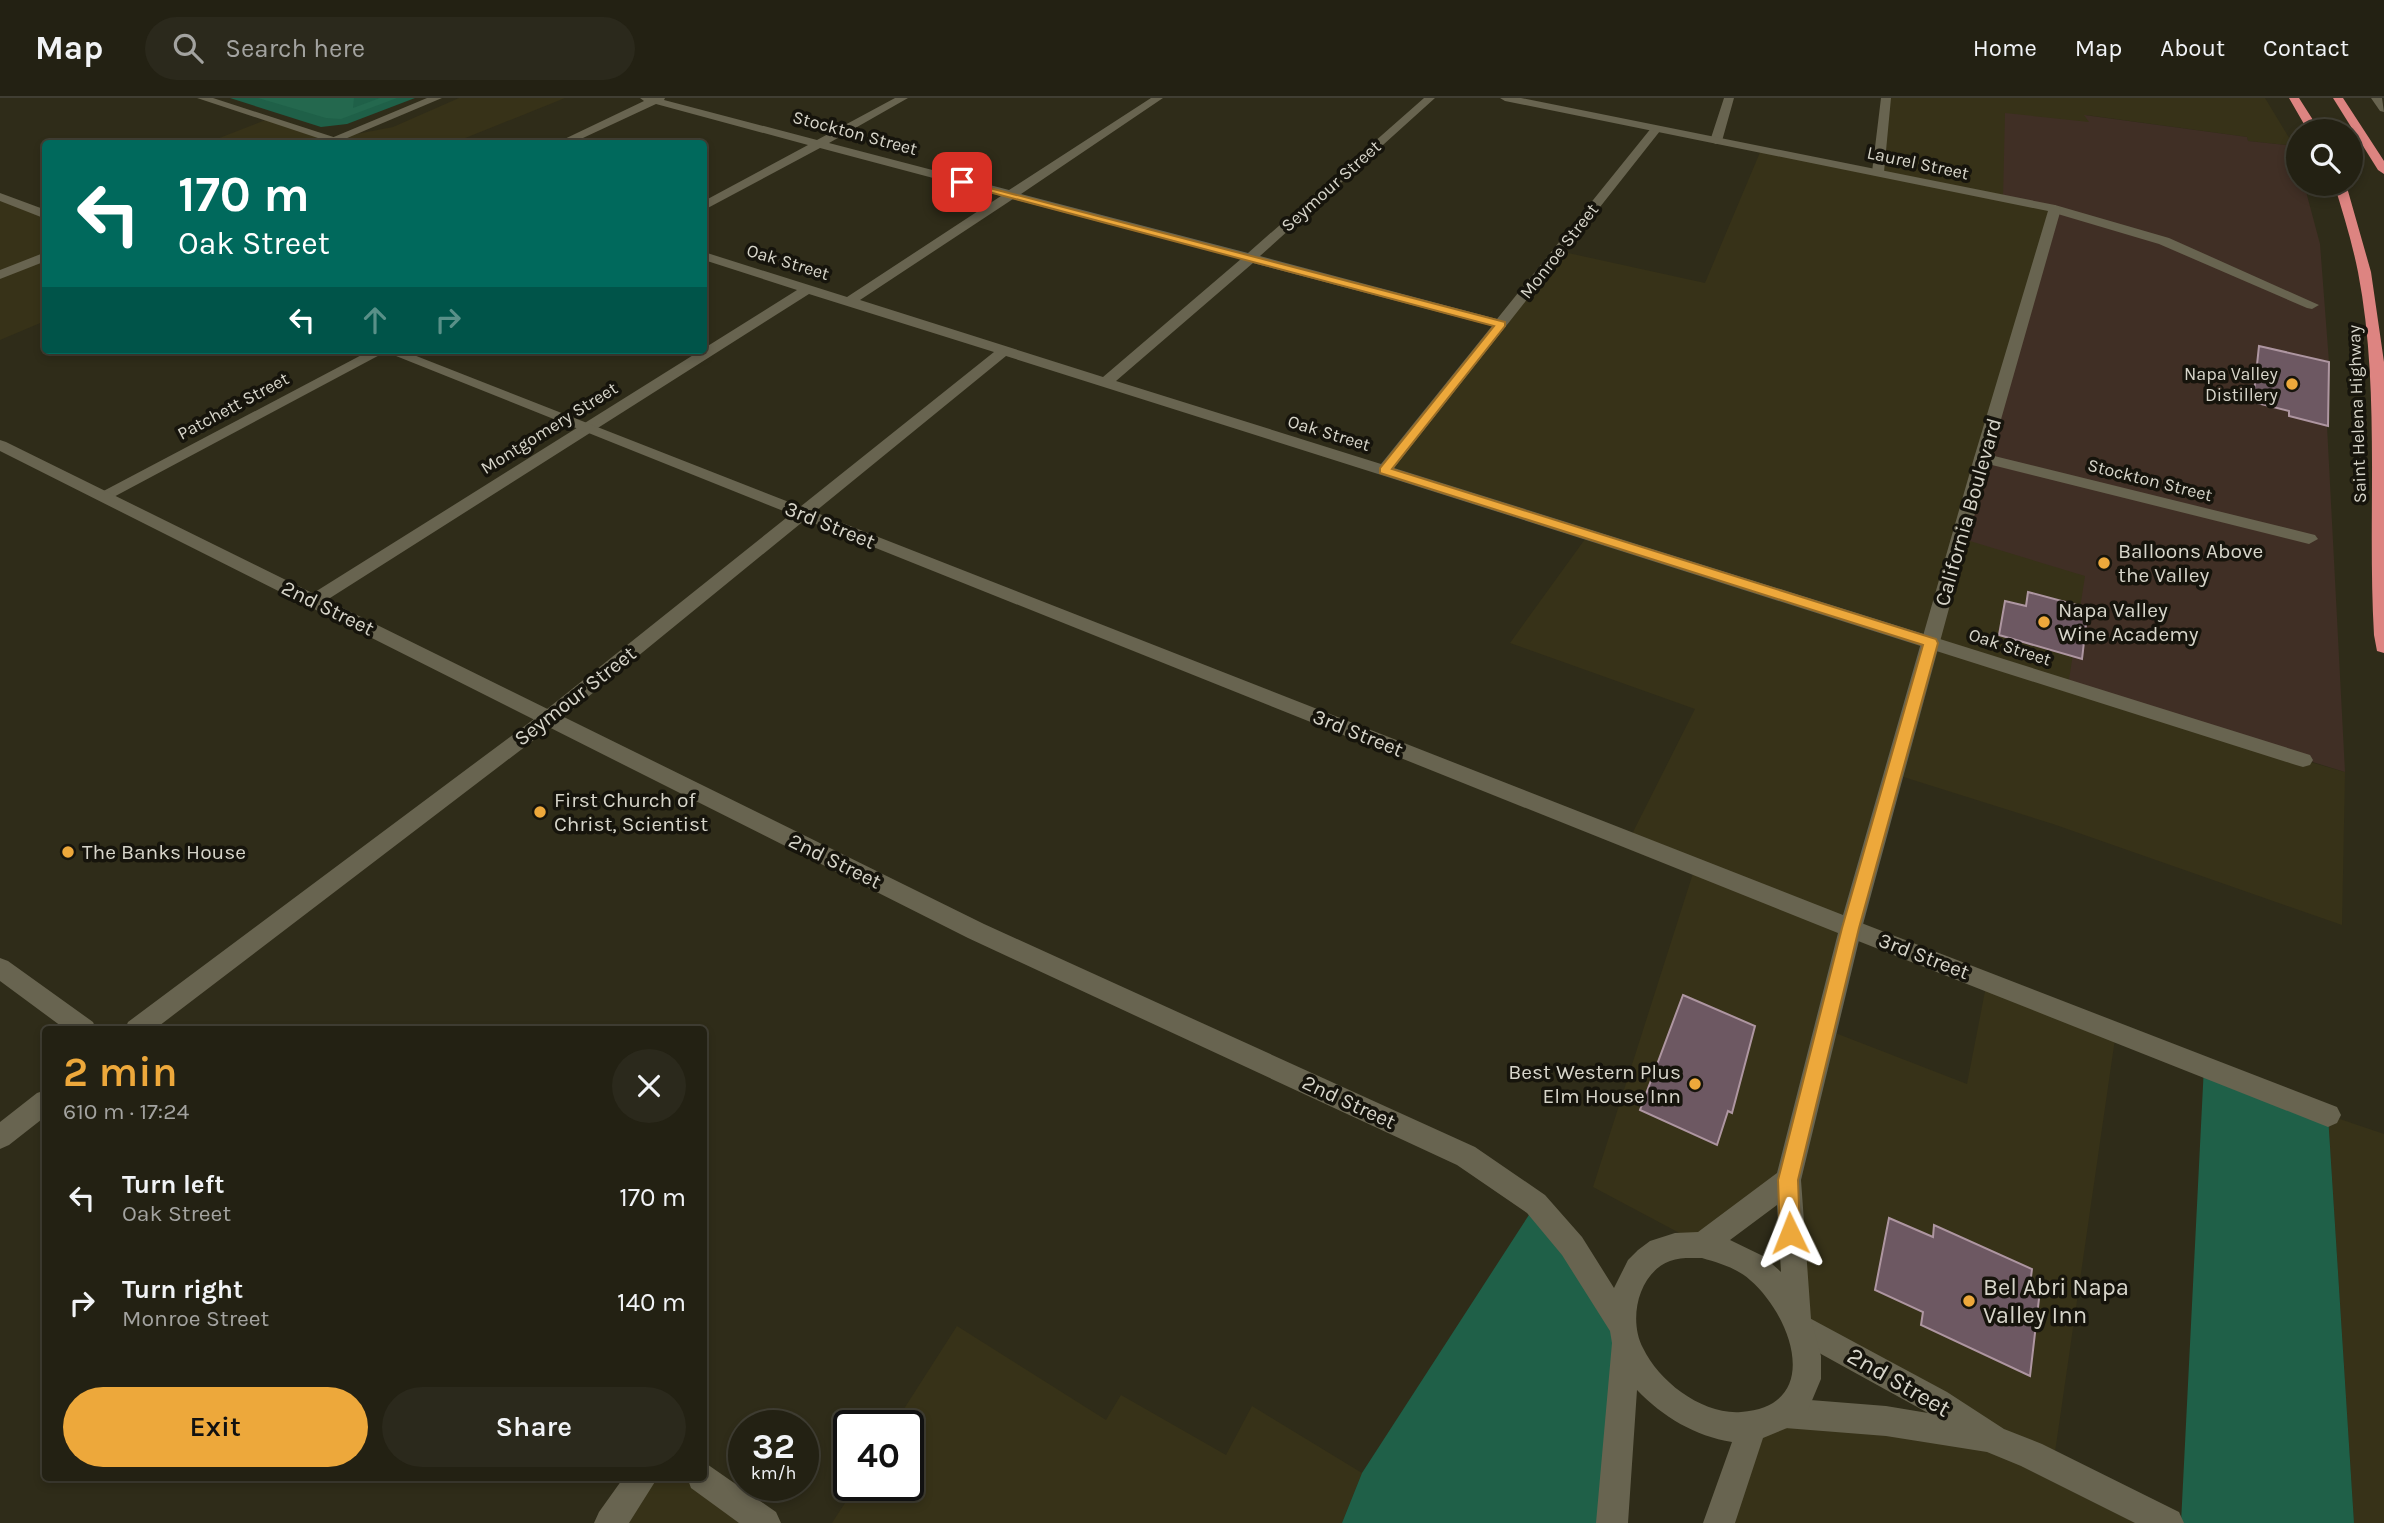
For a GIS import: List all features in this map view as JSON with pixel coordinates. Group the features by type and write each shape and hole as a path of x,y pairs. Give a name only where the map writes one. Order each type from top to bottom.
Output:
{"highway":[{"path":"2294,98 2307,119"},
{"path":"2339,98 2384,170"},
{"name":"Saint Helena Highway","path":"2344,196 2358,237 2372,312 2379,398 2384,647"}],"street":[{"path":"202,98 337,140"},
{"path":"334,139 437,98"},
{"path":"707,204 903,98"},
{"path":"848,302 1158,98"},
{"name":"Seymour Street","path":"1105,383 1251,258 1430,98"},
{"name":"Laurel Street","path":"1505,98 2055,209 2164,241 2312,305"},
{"path":"1716,141 1729,98"},
{"path":"1878,172 1886,98"},
{"path":"2376,98 2384,109"},
{"path":"567,140 653,99"},
{"name":"Stockton Street","path":"653,99 1501,324"},
{"name":"Monroe Street","path":"1384,470 1656,129"},
{"path":"0,197 42,213"},
{"name":"California Boulevard","path":"1800,1322 1788,1180 1851,928 1982,458 2055,209"},
{"name":"Oak Street","path":"707,257 2303,760"},
{"path":"0,275 42,258"},
{"name":"Montgomery Street","path":"707,352 807,289"},
{"name":"Seymour Street","path":"141,1026 549,718 1004,351"},
{"name":"Patchett Street","path":"103,496 374,354"},
{"name":"3rd Street","path":"398,354 2328,1115"},
{"name":"Montgomery Street","path":"313,601 703,354"},
{"name":"2nd Street","path":"0,445 976,931 1466,1156 1536,1204 1572,1246 1625,1336"},
{"name":"Stockton Street","path":"1982,458 2309,540"},
{"path":"0,968 80,1026"},
{"path":"0,1138 42,1104"},
{"path":"1702,1245 1788,1180"},
{"path":"1612,1523 1625,1336 1623,1301 1632,1276 1649,1257 1674,1246 1702,1245 1732,1253 1759,1269 1783,1293 1800,1322 1808,1346 1808,1372 1800,1395 1785,1413 1770,1422 1752,1427 1720,1426 1687,1413 1658,1391 1636,1363 1625,1336"},
{"name":"2nd Street","path":"1800,1322 1937,1402 1994,1440"},
{"name":"2nd Street","path":"1785,1413 1886,1421 1994,1440 2032,1455 2168,1523"},
{"path":"1719,1523 1752,1427"},
{"path":"610,1523 640,1481"},
{"path":"707,1481 765,1523"}],"shaded area":[{"path":"459,98 565,98 460,140 214,140 268,119 336,138 393,127"},
{"path":"1886,98 2265,98 2286,133 2286,145 2248,141 2247,137 2086,115 2090,123 2055,209 2086,576 2303,760 2345,772 2342,925 2053,824 1894,774 1825,1029 1967,1084 1987,981 2116,1032 2053,1466 2168,1523 1719,1523 1770,1422 1992,1439 1798,1316 1788,1181 1702,1245 1593,1187 1695,867 1629,840 1695,709 1510,643 1588,535 1384,470 1559,251 1705,283 1761,150 1878,172"},
{"path":"2005,113 2089,122 2084,115 2247,137 2248,141 2286,145 2286,196 2307,196 2320,244 2329,362 2327,426 2345,772 2068,686 2085,576 1960,538 2055,210 2003,199"},
{"path":"0,197 33,210 42,207 42,322 0,340"},
{"path":"2328,1115 2384,1134 2384,1523 2354,1523"},
{"path":"957,1326 1106,1420 1121,1395 1226,1455 1252,1406 1362,1473 1342,1523 832,1523 846,1501 924,1501 924,1410 903,1410"},
{"path":"640,1481 707,1481 728,1496 728,1501 735,1501 765,1523 610,1523"}],"green space":[{"path":"230,98 415,98 347,124 321,127"},
{"path":"258,98 354,98 353,108 380,98 397,98 341,119 326,118"},
{"path":"2204,1066 2328,1115 2354,1523 2181,1523"},
{"path":"1536,1204 1624,1331 1612,1523 1342,1523 1362,1473"}],"building":[{"name":"Napa Valley Distillery","path":"2259,346 2329,362 2328,426 2289,416 2289,411 2253,402"},
{"name":"Napa Valley Wine Academy","path":"2028,592 2088,608 2082,659 1999,635 2005,601 2026,606"},
{"name":"Best Western Plus Elm House Inn","path":"1683,995 1755,1026 1732,1113 1728,1111 1717,1145 1640,1110"},
{"name":"Bel Abri Napa Valley Inn","path":"1889,1218 1933,1237 1934,1225 2032,1269 2030,1285 2040,1290 2030,1376 1921,1325 1923,1312 1875,1290"}],"place":[{"name":"Napa Valley Distillery","path":"2292,384"},
{"name":"Balloons Above the Valley","path":"2104,563"},
{"name":"Napa Valley Wine Academy","path":"2044,622"},
{"name":"First Church of Christ, Scientist","path":"540,812"},
{"name":"The Banks House","path":"68,852"},
{"name":"Best Western Plus Elm House Inn","path":"1695,1084"},
{"name":"Bel Abri Napa Valley Inn","path":"1969,1301"}],"route":[{"path":"962,182 1501,324 1384,470 1931,643 1851,928 1788,1180 1790,1233"}]}
